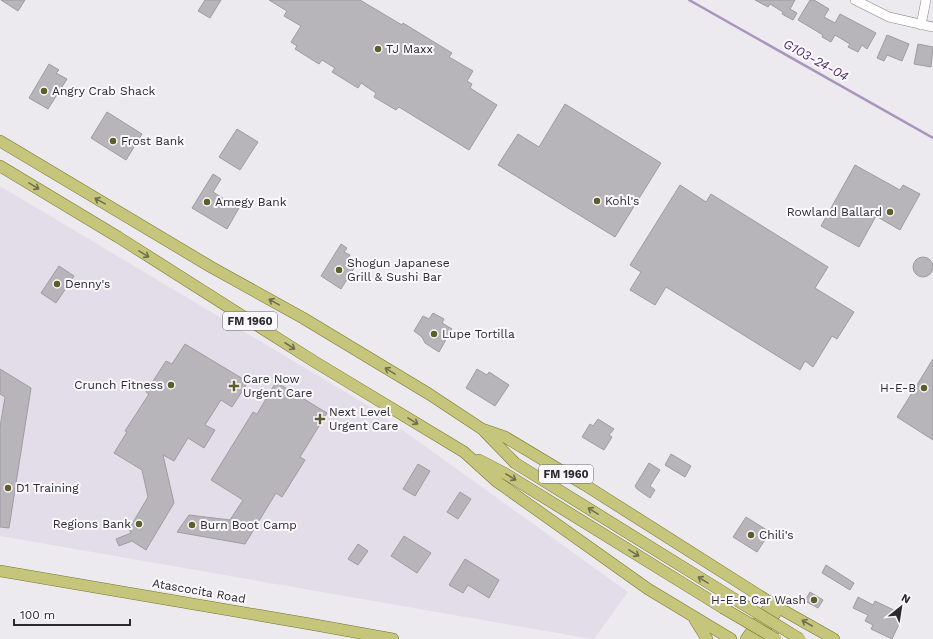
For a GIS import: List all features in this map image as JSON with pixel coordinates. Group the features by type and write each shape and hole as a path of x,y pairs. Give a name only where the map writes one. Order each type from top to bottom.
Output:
{"main road":[{"name":"FM 1960","path":"0,141 211,267 303,318 429,394 482,429 505,437 585,485 775,605 834,639"},
{"name":"FM 1960","path":"0,166 118,237 315,362 464,452 496,481 648,589 731,639"},
{"path":"482,429 515,463 800,639"},
{"path":"464,452 506,474 776,639"},
{"name":"Atascocita Road","path":"0,571 264,615 358,636 393,639"},
{"path":"746,639 775,605"},
{"path":"758,639 775,605"},
{"path":"692,616 707,639"}],"street":[{"path":"855,0 889,17 933,27"},
{"path":"921,25 926,0"}],"shaded area":[{"path":"0,186 372,408 628,592 594,639 592,639 0,536"}],"building":[{"path":"1,0 25,0 18,11"},
{"path":"205,0 221,0 210,18 198,11"},
{"path":"269,0 360,0 402,25 403,23 452,53 449,57 473,71 467,81 472,84 470,88 497,105 469,150 399,107 396,110 374,97 376,93 361,83 358,88 332,72 335,68 322,60 319,64 295,49 297,46 291,42 301,26 284,16 287,11"},
{"path":"755,0 795,0 790,9 797,13 793,20 782,14 783,12 770,4 768,7"},
{"path":"810,0 814,0 829,9 824,17 835,23 840,14 876,33 867,49 862,45 858,52 848,47 850,44 835,35 831,42 822,37 823,35 798,20"},
{"path":"887,35 909,44 902,61 887,55 884,61 877,58"},
{"path":"918,44 933,47 931,67 914,64"},
{"path":"49,64 59,70 56,73 67,79 48,109 29,98"},
{"name":"Kohl's","path":"565,104 661,163 615,237 498,165 518,134 539,147"},
{"path":"107,112 142,134 126,160 91,138"},
{"path":"237,129 258,142 240,170 219,157"},
{"name":"Rowland Ballard","path":"855,165 900,190 903,185 920,194 900,230 876,216 859,247 821,226"},
{"path":"213,174 221,179 213,192 239,208 227,229 192,208"},
{"path":"680,185 706,202 711,194 828,267 815,288 854,312 837,339 832,336 813,367 805,361 800,370 666,287 655,305 630,290 641,272 630,265"},
{"name":"Shogun Japanese Grill & Sushi Bar","path":"341,244 347,248 344,252 350,255 347,259 356,265 341,289 321,276"},
{"path":"923,257 930,260 933,267 930,274 923,277 916,274 913,267 916,260"},
{"name":"Denny's","path":"59,266 74,276 56,303 41,293"},
{"name":"Lupe Tortilla","path":"433,313 444,319 442,323 452,329 439,352 425,343 422,337 414,331 423,316 429,319"},
{"path":"185,344 248,382 232,407 221,400 205,425 215,430 204,448 188,438 174,461 163,455 174,503 146,550 132,541 119,546 116,539 131,533 129,529 148,497 142,470 114,453 127,432 125,431 149,394 146,392 166,361 172,364"},
{"name":"H-E-B","path":"933,359 933,440 897,417"},
{"path":"0,369 31,388 9,528 0,527 0,427 5,397 0,394"},
{"path":"477,369 487,375 489,372 509,385 495,406 466,388"},
{"path":"276,382 327,413 300,457 305,460 282,497 276,493 245,544 177,532 189,515 230,520 243,500 211,480 253,412 257,414"},
{"path":"598,419 614,429 609,435 612,437 604,450 582,437 590,424 593,426"},
{"path":"671,454 691,466 685,477 665,465"},
{"path":"649,463 660,470 650,486 655,490 650,498 635,486"},
{"path":"418,464 430,471 415,496 403,489"},
{"path":"460,492 471,499 458,519 447,512"},
{"name":"Chili's","path":"746,517 770,532 757,552 733,537"},
{"path":"404,536 431,553 417,573 391,556"},
{"path":"358,544 368,551 358,565 348,559"},
{"path":"465,559 499,580 489,598 468,585 463,593 449,585"},
{"path":"826,565 854,583 850,590 822,573"},
{"name":"H-E-B Car Wash","path":"810,592 823,600 818,608 805,601"},
{"path":"858,597 873,605 875,601 902,614 899,619 901,620 892,639 871,629 873,625 865,621 868,615 853,608"}],"waterway":[{"name":"G103-24-04","path":"689,0 933,138"}],"place":[{"name":"TJ Maxx","path":"378,49"},
{"name":"Angry Crab Shack","path":"44,91"},
{"name":"Frost Bank","path":"113,141"},
{"name":"Kohl's","path":"597,201"},
{"name":"Amegy Bank","path":"207,202"},
{"name":"Rowland Ballard","path":"890,212"},
{"name":"Shogun Japanese Grill & Sushi Bar","path":"339,270"},
{"name":"Denny's","path":"57,284"},
{"name":"Lupe Tortilla","path":"434,334"},
{"name":"Crunch Fitness","path":"171,385"},
{"name":"Care Now Urgent Care","path":"234,386"},
{"name":"H-E-B","path":"924,388"},
{"name":"Next Level Urgent Care","path":"320,419"},
{"name":"D1 Training","path":"8,488"},
{"name":"Regions Bank","path":"139,524"},
{"name":"Burn Boot Camp","path":"192,525"},
{"name":"Chili's","path":"751,535"},
{"name":"H-E-B Car Wash","path":"814,600"}]}
